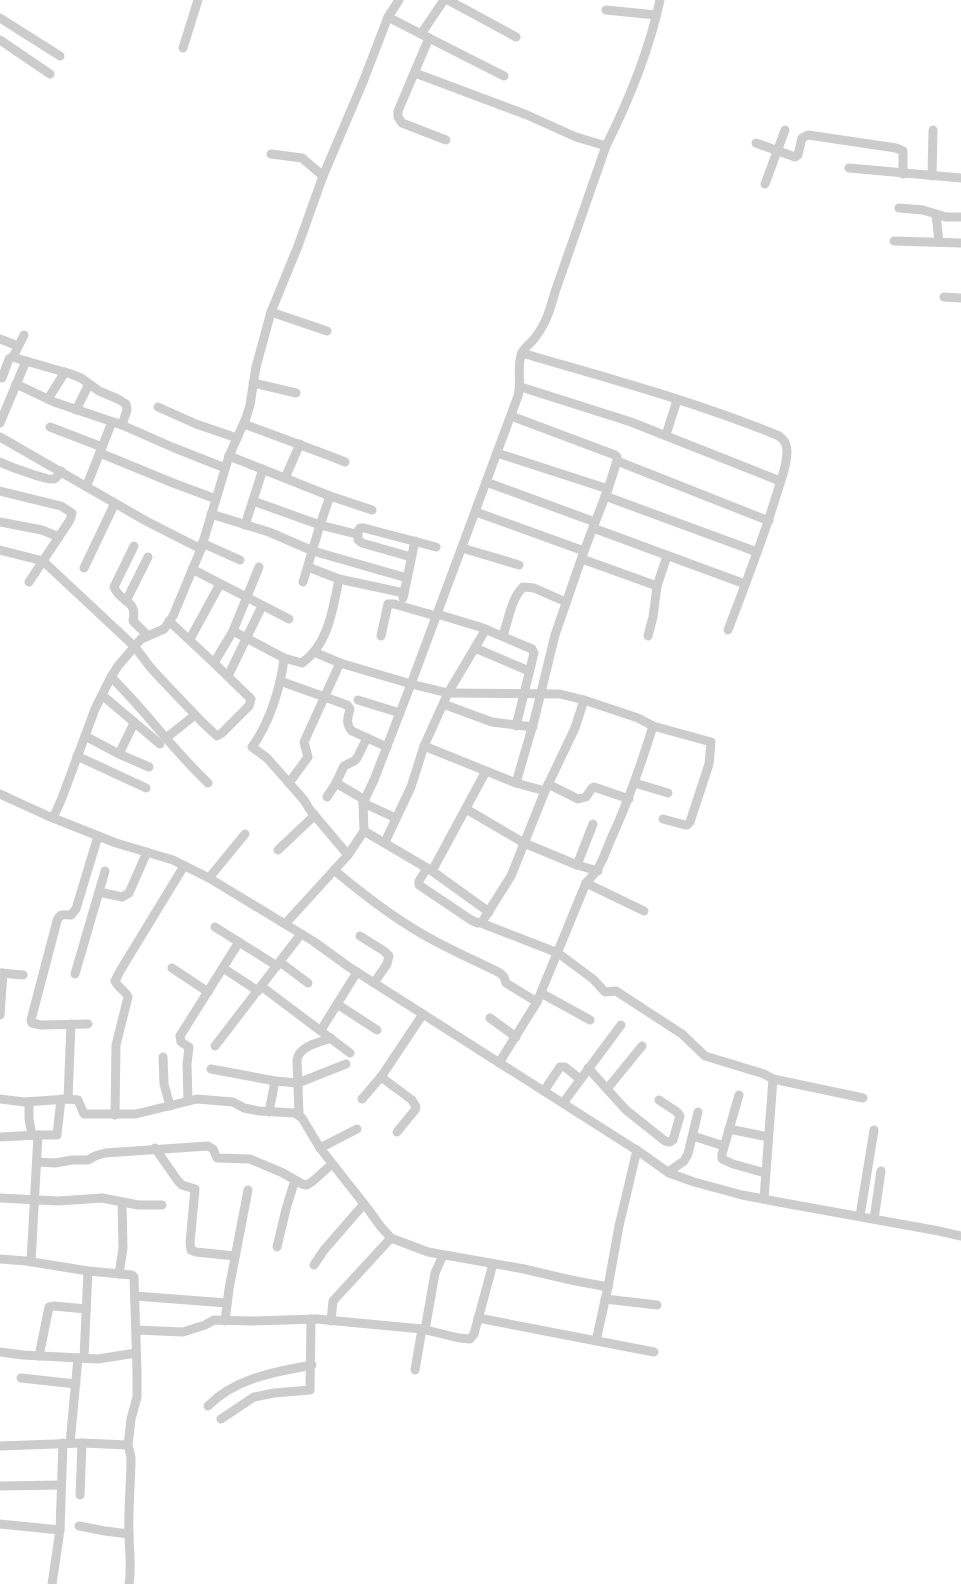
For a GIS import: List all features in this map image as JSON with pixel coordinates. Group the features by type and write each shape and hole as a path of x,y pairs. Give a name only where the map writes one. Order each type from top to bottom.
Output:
{"street":[{"path":"183,48 198,0"},
{"path":"53,818 95,708 111,677 141,639 164,629 173,616 201,546 229,456 244,424 271,312 387,17 399,0"},
{"path":"446,140 399,121 398,111 415,72 425,36 446,0 516,37"},
{"path":"285,924 348,855 364,831 364,801 400,713 511,416 521,387 522,354 535,339 549,316 555,292 606,146 640,69 660,0"},
{"path":"606,10 656,15"},
{"path":"387,17 504,76"},
{"path":"0,18 60,56"},
{"path":"0,40 51,74"},
{"path":"415,72 576,137 606,146"},
{"path":"765,183 785,130"},
{"path":"932,176 933,130"},
{"path":"756,143 796,157 802,138 808,135 896,148 903,151 903,174"},
{"path":"271,154 302,158 323,176"},
{"path":"849,168 961,178"},
{"path":"899,208 923,210 946,217 961,218"},
{"path":"936,214 939,242"},
{"path":"894,241 961,243"},
{"path":"944,297 961,298"},
{"path":"271,312 327,331"},
{"path":"2,378 7,361 24,335"},
{"path":"0,339 18,346"},
{"path":"522,354 677,400 779,436 786,443 787,452 769,520 728,630"},
{"path":"7,361 26,361 65,372 81,378 99,391 126,404 127,410 101,450 87,485"},
{"path":"0,423 26,361"},
{"path":"48,399 65,372"},
{"path":"254,383 296,393"},
{"path":"16,384 48,399 225,468"},
{"path":"76,410 89,384"},
{"path":"521,387 604,412 780,481"},
{"path":"666,435 677,400"},
{"path":"158,407 196,424 237,438"},
{"path":"511,416 609,451 617,457 607,493 555,635 533,727 516,783"},
{"path":"244,424 345,462"},
{"path":"50,427 173,483 216,499"},
{"path":"0,438 87,485 115,503 201,546 240,560"},
{"path":"285,478 300,444"},
{"path":"497,453 757,552"},
{"path":"229,456 372,510"},
{"path":"617,461 769,520"},
{"path":"0,462 53,479 61,471"},
{"path":"245,525 263,469"},
{"path":"486,482 746,584"},
{"path":"0,491 61,506 71,511 73,515 29,582"},
{"path":"303,582 330,496"},
{"path":"253,501 353,534 360,528 364,528 436,547"},
{"path":"84,568 115,503"},
{"path":"476,512 657,586"},
{"path":"211,514 269,532 313,551 407,578"},
{"path":"0,522 54,533 59,537"},
{"path":"358,532 358,540 363,543 411,557"},
{"path":"401,606 415,541"},
{"path":"134,546 114,587 116,593 135,612 133,621 148,636"},
{"path":"462,548 519,565"},
{"path":"0,550 43,561 135,647 150,668 217,736 249,706 250,697 169,621"},
{"path":"648,636 657,586 668,555"},
{"path":"126,601 148,557"},
{"path":"214,663 233,632 259,567"},
{"path":"308,567 339,579 404,593"},
{"path":"192,569 289,619"},
{"path":"233,632 284,658 302,663 311,657 326,633 339,579"},
{"path":"190,639 220,584"},
{"path":"503,636 515,599 522,587 534,588 566,602"},
{"path":"381,636 387,606 390,604 486,629 532,649 534,653 516,726"},
{"path":"228,676 262,606"},
{"path":"385,842 411,787 424,746 448,693 486,629"},
{"path":"475,648 529,671"},
{"path":"314,652 340,663 448,693 560,694 638,718 676,734 711,742 709,764 690,822 685,825 663,819"},
{"path":"284,658 283,672 261,735 252,747 267,758 348,855"},
{"path":"289,783 306,760 308,753 304,742 340,663"},
{"path":"111,677 126,692 163,741 207,783"},
{"path":"280,681 349,707 348,727 387,747"},
{"path":"102,695 134,723 163,741"},
{"path":"358,700 400,713"},
{"path":"481,923 511,876 546,788 575,728 584,700"},
{"path":"443,704 492,723 533,727"},
{"path":"163,741 195,715"},
{"path":"119,754 134,723"},
{"path":"499,1063 539,997 586,883 598,871 635,783 653,726"},
{"path":"85,736 149,767"},
{"path":"327,797 344,766 357,758 368,738"},
{"path":"424,746 516,783 546,788 578,799 586,797 594,787 628,799"},
{"path":"77,756 146,788"},
{"path":"486,771 430,869 420,878 419,885 471,920 558,953 593,979 605,992 616,992 682,1034 705,1056 765,1074 773,1079 863,1098"},
{"path":"336,783 396,818"},
{"path":"635,783 668,793"},
{"path":"0,794 98,836 173,860 209,878 301,934 668,1172 694,1182 764,1199 961,1236"},
{"path":"466,809 524,843 577,865 598,871"},
{"path":"278,850 315,815"},
{"path":"577,865 593,824"},
{"path":"364,831 430,869 489,912"},
{"path":"209,878 245,834"},
{"path":"88,1024 35,1024 31,1022 31,1017 57,921 62,914 71,915 76,909 98,836"},
{"path":"99,892 122,897 129,893 147,852"},
{"path":"115,1115 116,1045 128,997 115,981 184,866"},
{"path":"334,870 405,924 434,941 500,973 506,984 590,1020"},
{"path":"75,975 105,871"},
{"path":"586,883 644,911"},
{"path":"215,927 308,983"},
{"path":"215,1046 301,934"},
{"path":"360,936 388,956 387,964 374,983"},
{"path":"188,1101 186,1064 189,1047 179,1038 239,942"},
{"path":"172,968 208,992"},
{"path":"223,968 321,1030 350,1053"},
{"path":"321,1030 357,972"},
{"path":"0,1015 2,973 23,975"},
{"path":"337,1004 377,1030"},
{"path":"362,1099 381,1077 423,1014"},
{"path":"490,1018 516,1037"},
{"path":"0,1137 57,1135 65,1099 71,1024"},
{"path":"563,1103 621,1025"},
{"path":"331,1038 298,1052 299,1115 320,1148 391,1238 428,1252 608,1287"},
{"path":"607,1089 642,1046"},
{"path":"163,1057 164,1083 170,1107"},
{"path":"211,1069 298,1083 346,1064"},
{"path":"544,1091 560,1067 565,1067 580,1079"},
{"path":"588,1068 626,1110 665,1141 670,1142 673,1140 679,1114 659,1100"},
{"path":"381,1077 412,1101 416,1107 397,1132"},
{"path":"764,1199 773,1079"},
{"path":"269,1112 275,1081"},
{"path":"739,1095 722,1157 724,1161 765,1173"},
{"path":"0,1099 29,1102 78,1100 84,1114 115,1115 136,1114 197,1099 233,1102 259,1112 299,1115"},
{"path":"29,1102 29,1119 35,1135 37,1162 31,1262"},
{"path":"668,1172 684,1161 688,1154 698,1112"},
{"path":"320,1148 357,1129"},
{"path":"729,1129 768,1137"},
{"path":"860,1216 874,1130"},
{"path":"693,1136 724,1146"},
{"path":"37,1162 88,1160 105,1153 155,1148 208,1146 217,1158 250,1160 283,1173 302,1184 310,1183 332,1164"},
{"path":"155,1148 178,1181 196,1191 191,1250 235,1256"},
{"path":"596,1341 637,1150"},
{"path":"874,1219 881,1171"},
{"path":"277,1247 295,1180"},
{"path":"225,1321 248,1190"},
{"path":"0,1198 35,1200 102,1198 138,1205 162,1205"},
{"path":"119,1274 123,1248 122,1202"},
{"path":"314,1265 364,1204"},
{"path":"331,1321 333,1301 391,1238"},
{"path":"415,1370 435,1273 443,1255"},
{"path":"0,1259 134,1275 137,1397 131,1419 128,1445 131,1457 129,1534 131,1573 129,1584"},
{"path":"136,1330 183,1332 214,1320 311,1319 423,1330 470,1339 473,1337 493,1264"},
{"path":"52,1584 60,1530 61,1485 75,1384 81,1358 88,1271"},
{"path":"135,1296 227,1303"},
{"path":"605,1299 657,1305"},
{"path":"39,1356 48,1307 86,1309"},
{"path":"478,1317 654,1352"},
{"path":"221,1419 254,1397 310,1390 311,1319"},
{"path":"0,1352 98,1359 136,1353"},
{"path":"207,1406 217,1397 247,1380 312,1365"},
{"path":"21,1378 75,1384"},
{"path":"0,1446 67,1443 128,1445"},
{"path":"80,1495 82,1443"},
{"path":"0,1486 61,1485"},
{"path":"0,1524 60,1530"},
{"path":"79,1526 105,1532 129,1534"}]}
